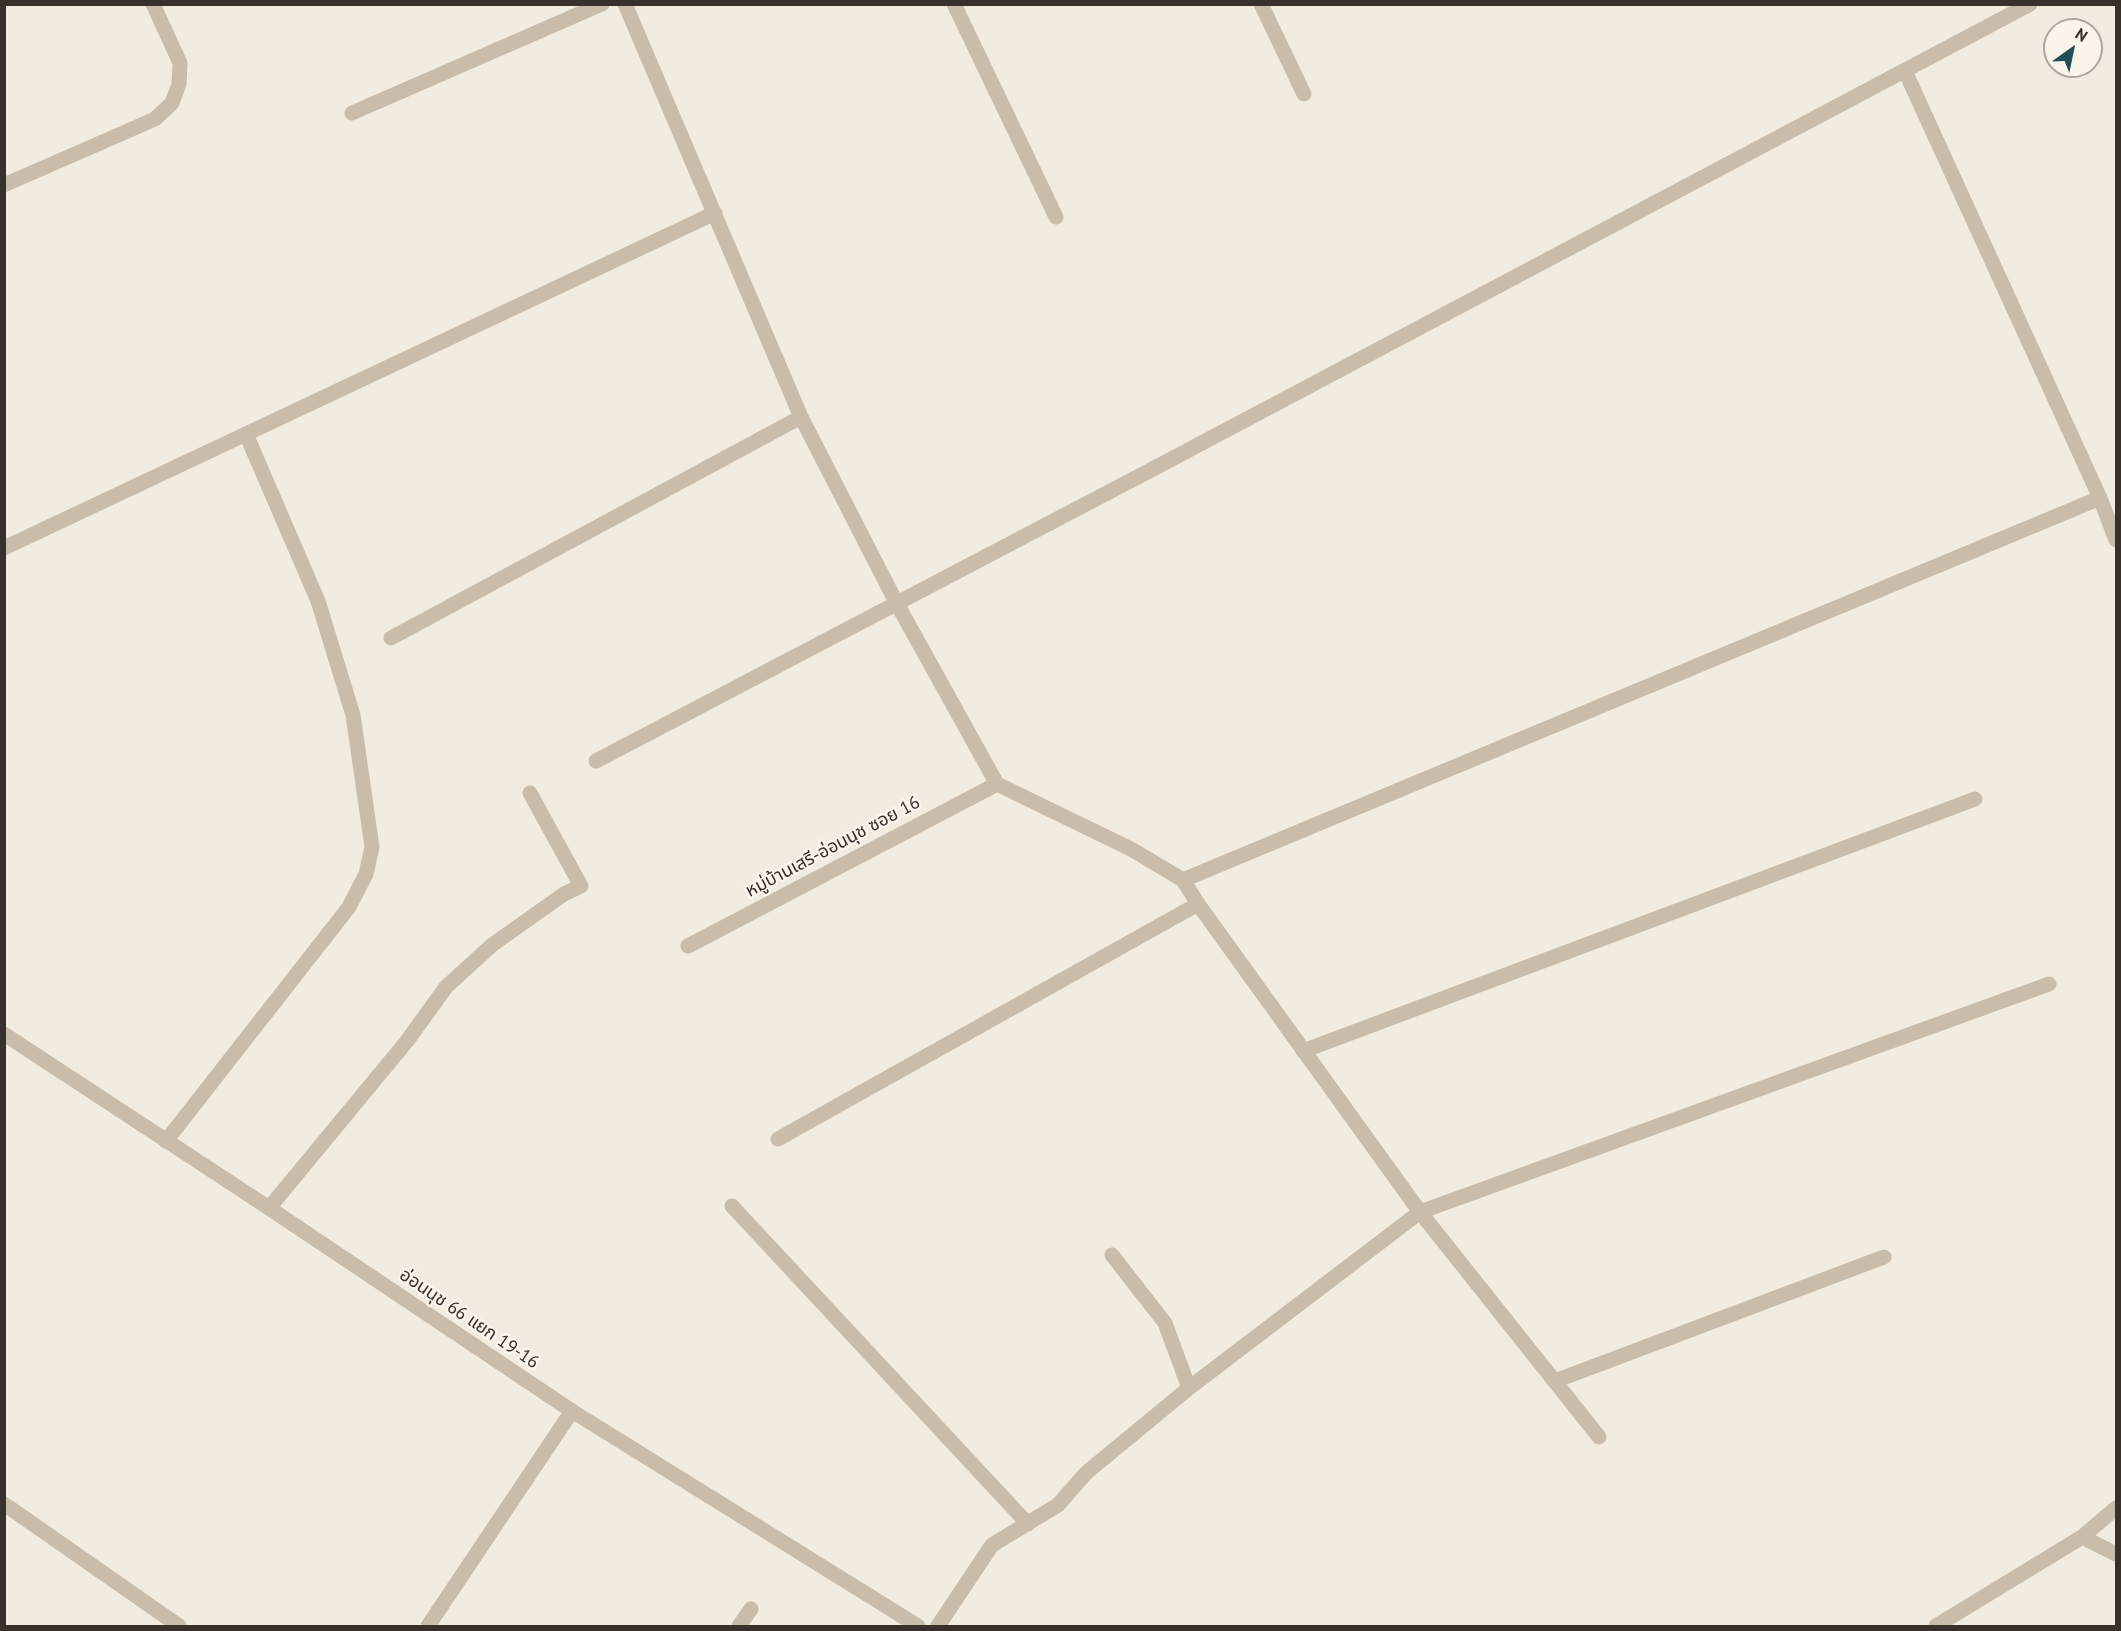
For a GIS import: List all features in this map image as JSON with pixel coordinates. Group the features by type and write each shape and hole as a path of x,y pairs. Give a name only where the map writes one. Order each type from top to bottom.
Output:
{"street":[{"path":"4,185 155,119 172,103 179,84 180,63 153,4"},
{"path":"352,113 602,4"},
{"path":"626,4 801,417 896,602 997,784 1131,849 1183,880 1420,1212 1599,1437"},
{"path":"954,4 1056,217"},
{"path":"1261,4 1304,94"},
{"path":"596,760 1149,471 2030,4"},
{"path":"1905,71 2100,498 2116,540"},
{"path":"4,548 715,213"},
{"path":"391,638 801,417"},
{"path":"166,1141 349,907 366,874 372,848 353,715 332,646 318,601 246,434"},
{"path":"1183,880 2100,498"},
{"name":"หมู่บ้านเสรี-อ่อนนุช ซอย 16","path":"688,945 997,784"},
{"path":"269,1208 407,1041 446,987 492,945 564,894 581,885 530,793"},
{"path":"1303,1051 1976,799"},
{"path":"778,1139 1198,904"},
{"path":"938,1626 992,1545 1058,1505 1086,1473 1189,1388 1420,1212 2049,984"},
{"name":"อ่อนนุช 66 แยก 19-16","path":"4,1034 572,1411 918,1626"},
{"path":"732,1206 1028,1524"},
{"path":"1112,1255 1165,1323 1189,1388"},
{"path":"1555,1381 1884,1257"},
{"path":"428,1626 572,1411"},
{"path":"4,1504 179,1626"},
{"path":"1936,1626 2082,1537 2116,1509"},
{"path":"2082,1537 2116,1554"},
{"path":"740,1626 752,1609"}]}
